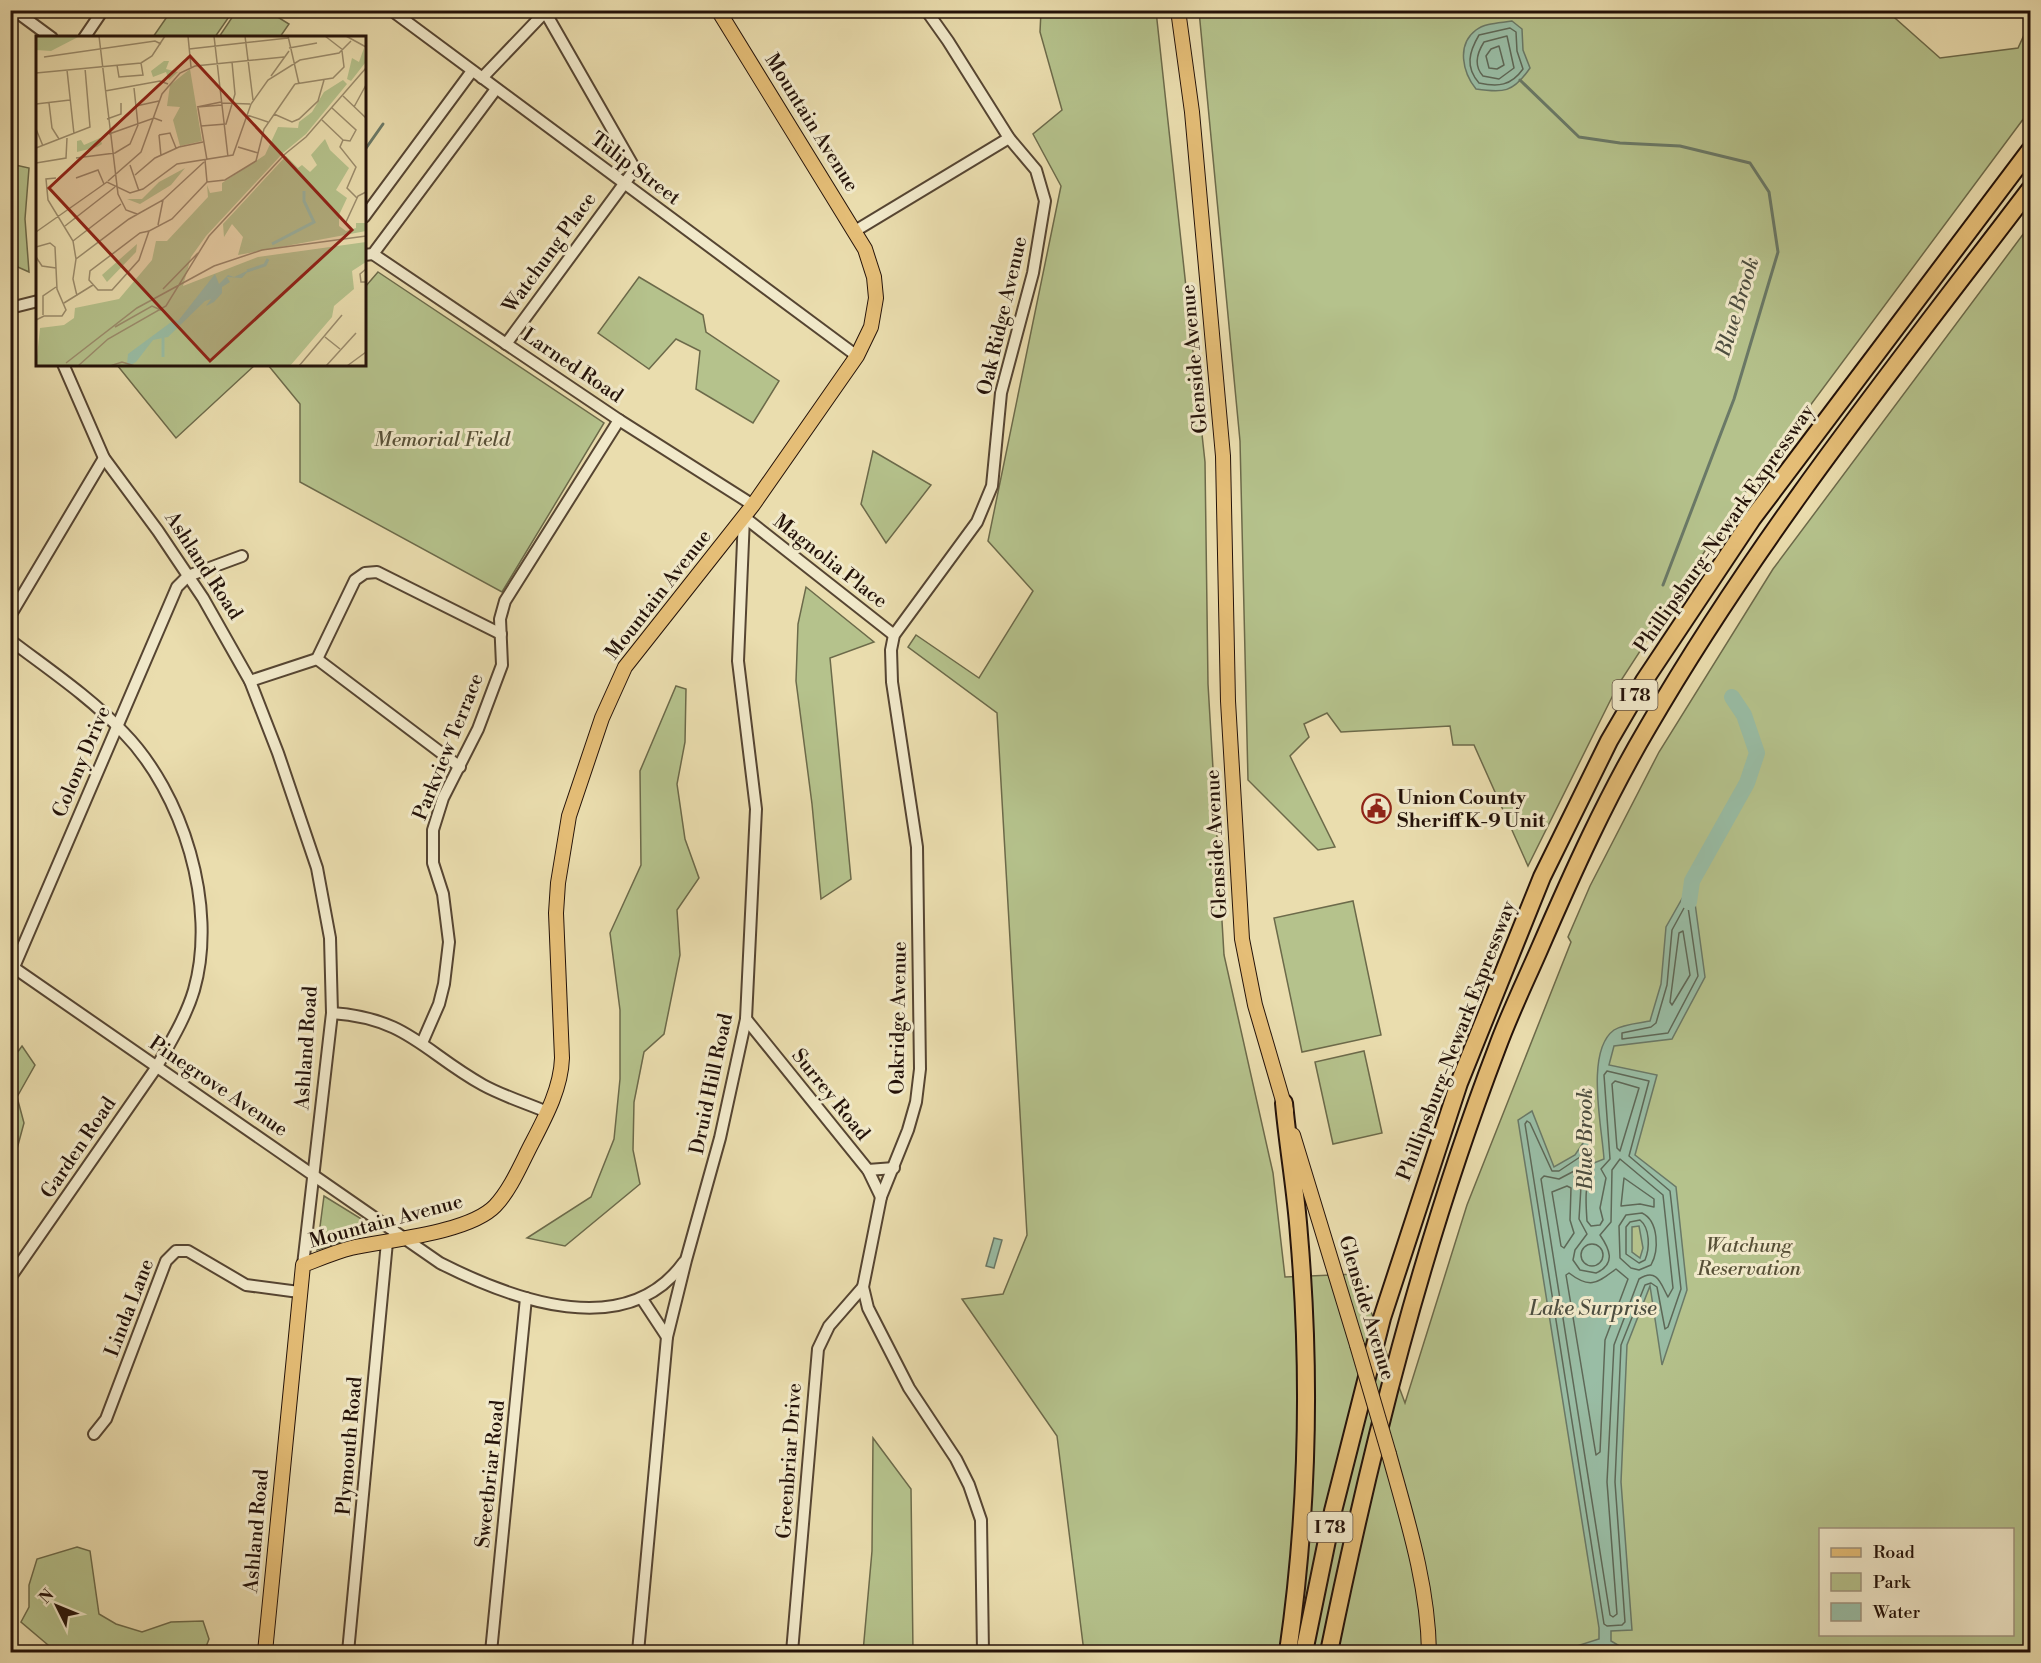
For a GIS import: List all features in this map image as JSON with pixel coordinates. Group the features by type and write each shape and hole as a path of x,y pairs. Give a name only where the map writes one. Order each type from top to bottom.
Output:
{"highway":[{"name":"Phillipsburg-Newark Expressway","path":"1304,1653 1346,1459 1395,1275 1479,1027 1542,877 1609,741 1644,681 1739,538 2031,150"},
{"name":"Phillipsburg-Newark Expressway","path":"1329,1653 1359,1507 1395,1361 1440,1216 1497,1048 1603,809 1647,729 1710,624 1763,546 2031,189"},
{"path":"1284,1104 1299,1233 1307,1392 1302,1539 1288,1653"}],"main road":[{"name":"Mountain Avenue","path":"303,1265 350,1248 405,1239 468,1222 490,1211 510,1184 547,1112 562,1068 556,913 558,883 568,816 602,718 625,667 753,505 857,356 871,327 876,298 869,259 855,231 718,10"},
{"name":"Glenside Avenue","path":"1178,10 1192,112 1223,456 1228,701 1242,939 1255,1005 1389,1454 1420,1570 1428,1619 1428,1653"},
{"name":"Ashland Road","path":"265,1653 303,1265"}],"street":[{"path":"14,10 49,36"},
{"path":"85,36 103,10"},
{"name":"Tulip Street","path":"391,10 857,356"},
{"name":"Oak Ridge Avenue","path":"894,635 977,522 992,486 1001,393 1033,273 1045,201 1036,170 1009,138 948,40 926,10"},
{"path":"482,78 545,11 635,169 624,184"},
{"path":"366,214 472,71"},
{"path":"369,254 496,89"},
{"path":"855,231 1009,138"},
{"name":"Watchung Place","path":"506,344 624,184"},
{"name":"Larned Road","path":"369,254 753,505"},
{"path":"10,308 36,302"},
{"name":"Ashland Road","path":"64,366 104,458 188,576 250,681 278,753 317,868 330,938 332,1013 303,1265"},
{"name":"Parkview Terrace","path":"422,1042 439,1004 448,963 449,942 443,894 433,863 433,830 439,808 478,729 502,665 500,619 505,601 620,420"},
{"path":"10,616 104,458"},
{"name":"Magnolia Place","path":"744,517 894,635"},
{"name":"Druid Hill Road","path":"638,1653 668,1337 686,1260 720,1138 746,1019 756,808 738,660 744,517"},
{"path":"188,576 242,556"},
{"path":"250,681 317,659 355,580 365,573 376,572 501,634"},
{"name":"Colony Drive","path":"12,966 177,587 188,576"},
{"name":"Oakridge Avenue","path":"894,635 892,682 917,847 920,1069 916,1102 894,1168 881,1197 863,1287 868,1308 899,1371 956,1459 969,1485 981,1520 983,1653"},
{"name":"Garden Road","path":"10,640 117,726 144,757 175,810 194,868 199,898 199,949 194,989 156,1068 10,1278"},
{"path":"317,659 460,767"},
{"name":"Pinegrove Avenue","path":"12,966 440,1263 477,1282 526,1298 566,1307 593,1308 642,1299"},
{"path":"332,1013 382,1022 422,1042 485,1086 547,1112"},
{"name":"Surrey Road","path":"746,1019 868,1170 881,1197"},
{"path":"868,1170 894,1168"},
{"name":"Plymouth Road","path":"348,1653 387,1242"},
{"name":"Linda Lane","path":"94,1434 106,1419 166,1261 176,1251 188,1251 246,1285 299,1292"},
{"path":"668,1337 642,1299 661,1286 686,1260"},
{"name":"Greenbriar Drive","path":"792,1653 818,1349 829,1326 863,1287"},
{"name":"Sweetbriar Road","path":"491,1653 526,1298"}],"green space":[{"path":"171,10 233,11 216,36 154,36"},
{"path":"237,10 268,11 289,24 281,36 220,36"},
{"name":"Watchung Reservation","path":"1041,11 1156,11 1205,462 1208,684 1224,955 1273,1173 1285,1277 1357,1274 1405,1403 1467,1205 1571,942 1568,937 1590,886 1659,752 1773,569 2030,225 2030,1652 1084,1652 1057,1436 962,1299 1003,1294 1027,1235 997,713 908,647 916,635 979,678 1033,591 988,541 1061,186 1033,134 1062,110 1040,32"},
{"path":"1199,11 1887,11 1940,58 2018,48 2030,22 2030,110 1725,520 1618,685 1528,866 1474,745 1453,745 1450,726 1341,732 1327,713 1304,724 1309,737 1290,756 1335,847 1318,850 1248,780 1240,441"},
{"path":"11,164 29,168 25,219 29,272 11,264"},
{"name":"Memorial Field","path":"378,272 604,423 502,592 300,482 300,404 269,366 366,366 366,286"},
{"path":"639,277 703,315 706,332 779,381 753,423 696,389 700,351 676,339 649,369 598,333"},
{"path":"118,366 254,366 176,438"},
{"path":"873,451 931,485 886,543 861,504"},
{"path":"806,587 874,642 830,658 851,879 821,899 812,804 796,681 798,624"},
{"path":"676,686 686,689 685,742 677,784 685,839 699,878 677,910 680,955 664,1034 644,1052 634,1102 633,1150 640,1184 565,1246 527,1238 591,1197 614,1139 620,1079 620,1010 610,933 641,865 640,771"},
{"path":"1353,901 1381,1035 1302,1052 1274,918"},
{"path":"22,1046 35,1065 17,1097 24,1123 11,1171 11,1061"},
{"path":"1364,1051 1382,1133 1333,1144 1315,1062"},
{"path":"324,1196 368,1223 363,1235 317,1250"},
{"path":"873,1438 911,1489 913,1652 863,1652 872,1551"},
{"path":"77,1547 90,1551 99,1614 116,1624 142,1632 171,1622 203,1621 209,1639 204,1652 46,1652 48,1645 21,1622 29,1607 29,1585 37,1559"}],"water":[{"path":"1512,21 1522,29 1523,50 1530,68 1513,87 1500,91 1476,89 1465,67 1466,43 1476,30 1484,26"},
{"name":"Lake Surprise","path":"1692,881 1705,977 1672,1039 1614,1046 1609,1065 1657,1075 1635,1155 1676,1187 1687,1290 1662,1365 1650,1286 1627,1345 1621,1482 1632,1630 1611,1631 1611,1641 1630,1652 1564,1652 1564,1650 1599,1639 1599,1628 1518,1120 1532,1111 1554,1167 1575,1155 1589,1134 1594,1163 1604,1159 1597,1090 1600,1055 1605,1040 1614,1030 1650,1021 1661,984 1666,927","holes":["1639,1226 1643,1248 1640,1258 1632,1252 1632,1227"]},
{"path":"994,1238 1002,1240 994,1268 986,1266"}],"waterway":[{"name":"Blue Brook","path":"1520,80 1579,137 1620,143 1680,146 1750,163 1769,192 1778,252 1734,399 1663,585"},
{"path":"366,148 383,124"},
{"name":"Blue Brook","path":"1689,902 1692,881 1747,783 1757,753 1744,715 1732,697"}],"place":[{"name":"Union County Sheriff K-9 Unit","path":"1376,809"}]}
